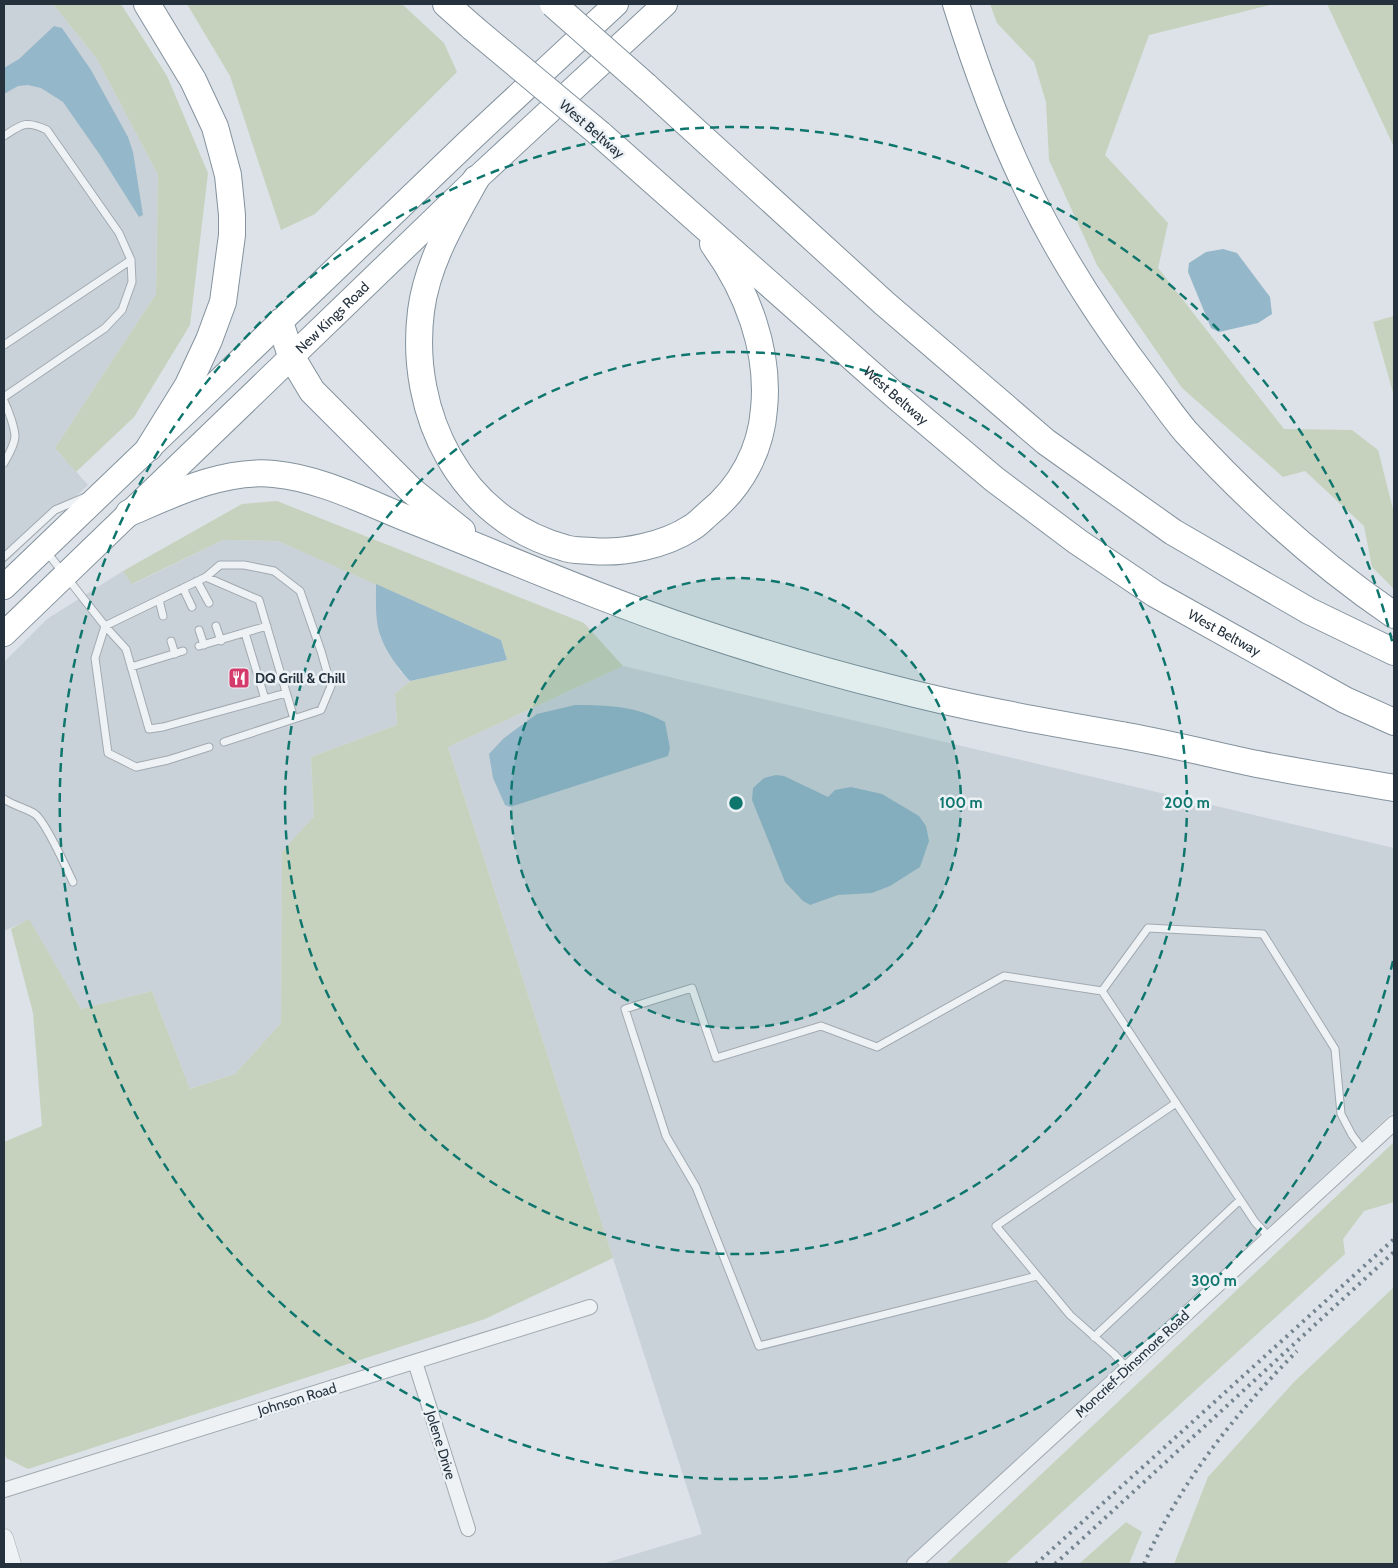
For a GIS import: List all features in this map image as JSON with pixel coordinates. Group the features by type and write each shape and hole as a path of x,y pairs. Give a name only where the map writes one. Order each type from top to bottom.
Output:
{"highway":[{"path":"147,4 193,80 215,127 228,175 232,228 228,278 218,317 188,385 149,448"},
{"name":"West Beltway","path":"446,4 600,134 890,390 994,479 1078,542 1154,594 1345,700 1394,722"},
{"path":"553,4 884,303 1046,442 1173,532 1309,611 1394,652"},
{"path":"4,587 468,142 616,4"},
{"name":"New Kings Road","path":"4,634 476,179 665,4"},
{"path":"956,4 972,54 1024,184 1068,265 1118,344 1186,431 1272,520 1354,588 1394,615"},
{"path":"476,179 447,232 429,277 421,310 419,351 421,384 428,412 438,438 456,469 472,490 488,507 513,527 535,538 567,549 605,552 636,549 677,535 692,527 720,505 744,474 757,446 763,423 766,390 762,350 747,304 723,257 690,214"},
{"path":"280,322 291,356 312,391 410,490 483,548"},
{"path":"128,513 193,485 240,475 271,473 298,477 483,548 571,586 695,630 818,669 890,688 1063,726 1129,736 1261,764 1394,788"}],"street":[{"name":"Moncrief-Dinsmore Road","path":"914,1564 1394,1124"},
{"name":"Johnson Road","path":"4,1490 590,1308"},
{"name":"Jolene Drive","path":"415,1362 468,1529"},
{"path":"4,1538 12,1564"}],"lane":[{"path":"4,136 24,123 36,125 47,130 119,233 131,260 132,282 122,310 105,328 4,397"},
{"path":"4,345 131,260"},
{"path":"4,401 8,408 15,436 10,453 4,463"},
{"path":"4,557 56,510 81,498 103,492"},
{"path":"44,548 126,650 149,729 163,727 286,693"},
{"path":"209,747 168,760 136,767 108,753 95,658 105,626 206,577 220,565 244,565 274,571 300,591 331,686 321,710 224,742"},
{"path":"206,577 259,600 294,719"},
{"path":"197,581 209,603"},
{"path":"183,588 192,607"},
{"path":"159,600 163,616"},
{"path":"216,626 221,641"},
{"path":"199,630 202,646 267,626"},
{"path":"245,633 265,699"},
{"path":"171,641 175,654"},
{"path":"131,666 183,651"},
{"path":"4,799 11,804 36,814 43,823 73,882"},
{"path":"1102,991 1148,928 1263,934 1335,1049 1341,1114 1352,1135 1364,1151"},
{"path":"1037,1276 759,1346 696,1188 666,1136 625,1009 692,988 716,1058 820,1026 878,1048 1004,976 1102,991 1240,1200 1255,1222 1269,1237"},
{"path":"1127,1368 1070,1315 996,1226 1176,1103"},
{"path":"1094,1337 1240,1200"}],"shaded area":[{"path":"4,4 53,4 97,59 158,175 156,294 55,448 88,485 4,564"},
{"path":"223,540 278,541 376,584 380,636 400,671 410,681 395,694 397,725 311,757 314,816 282,853 281,1023 235,1074 190,1089 152,991 81,1009 29,920 4,931 4,662 47,619 123,571 133,584"},
{"path":"623,666 1394,848 1394,1111 904,1564 602,1564 702,1534 448,747"}],"green space":[{"path":"53,4 121,4 167,76 208,173 190,325 134,417 76,472 55,448 156,294 158,175 97,59"},
{"path":"187,4 402,4 444,43 457,72 315,214 281,230 230,76"},
{"path":"990,4 1274,4 1149,35 1105,155 1168,223 1158,268 1284,429 1352,430 1378,450 1394,513 1394,589 1372,567 1364,526 1305,471 1283,477 1182,388 1097,265 1049,160 1046,102 1034,62 997,23"},
{"path":"1327,4 1394,4 1394,147"},
{"path":"1394,316 1394,396 1373,322"},
{"path":"277,501 584,623 623,666 448,747 613,1258 485,1319 28,1469 6,1458 4,1449 4,1142 42,1126 33,1013 11,929 29,919 81,1009 152,991 190,1089 235,1074 281,1023 282,852 314,816 311,757 397,725 395,694 410,681 507,660 501,640 278,541 223,540 132,584 123,571 242,504"},
{"path":"1394,1142 1394,1202 1364,1211 1343,1239 1345,1254 1005,1564 946,1564"},
{"path":"1394,1287 1394,1564 1174,1564 1208,1477 1294,1382"},
{"path":"1126,1522 1142,1532 1129,1564 1079,1564"}],"water":[{"path":"54,26 62,28 91,70 128,137 133,152 143,215 139,217 100,155 63,102 41,88 28,85 18,86 4,94 4,68 19,59"},
{"path":"1223,249 1237,253 1270,297 1272,314 1258,323 1219,332 1211,328 1188,272 1189,263 1206,252"},
{"path":"376,584 501,640 507,660 410,681 393,660 380,635 378,629"},
{"path":"575,705 599,705 622,708 643,713 665,722 670,748 668,756 510,807 505,805 493,778 489,754 504,738 537,714"},
{"path":"776,775 784,776 828,797 835,790 851,787 882,794 919,816 926,826 929,841 920,867 890,886 872,893 838,895 810,905 803,901 785,882 752,800 753,788 764,778"}],"railway":[{"path":"1036,1564 1394,1239"},
{"path":"1055,1564 1394,1252"},
{"path":"1144,1564 1174,1505 1211,1450 1252,1399 1297,1351"}],"place":[{"name":"DQ Grill & Chill","path":"239,678"}]}
